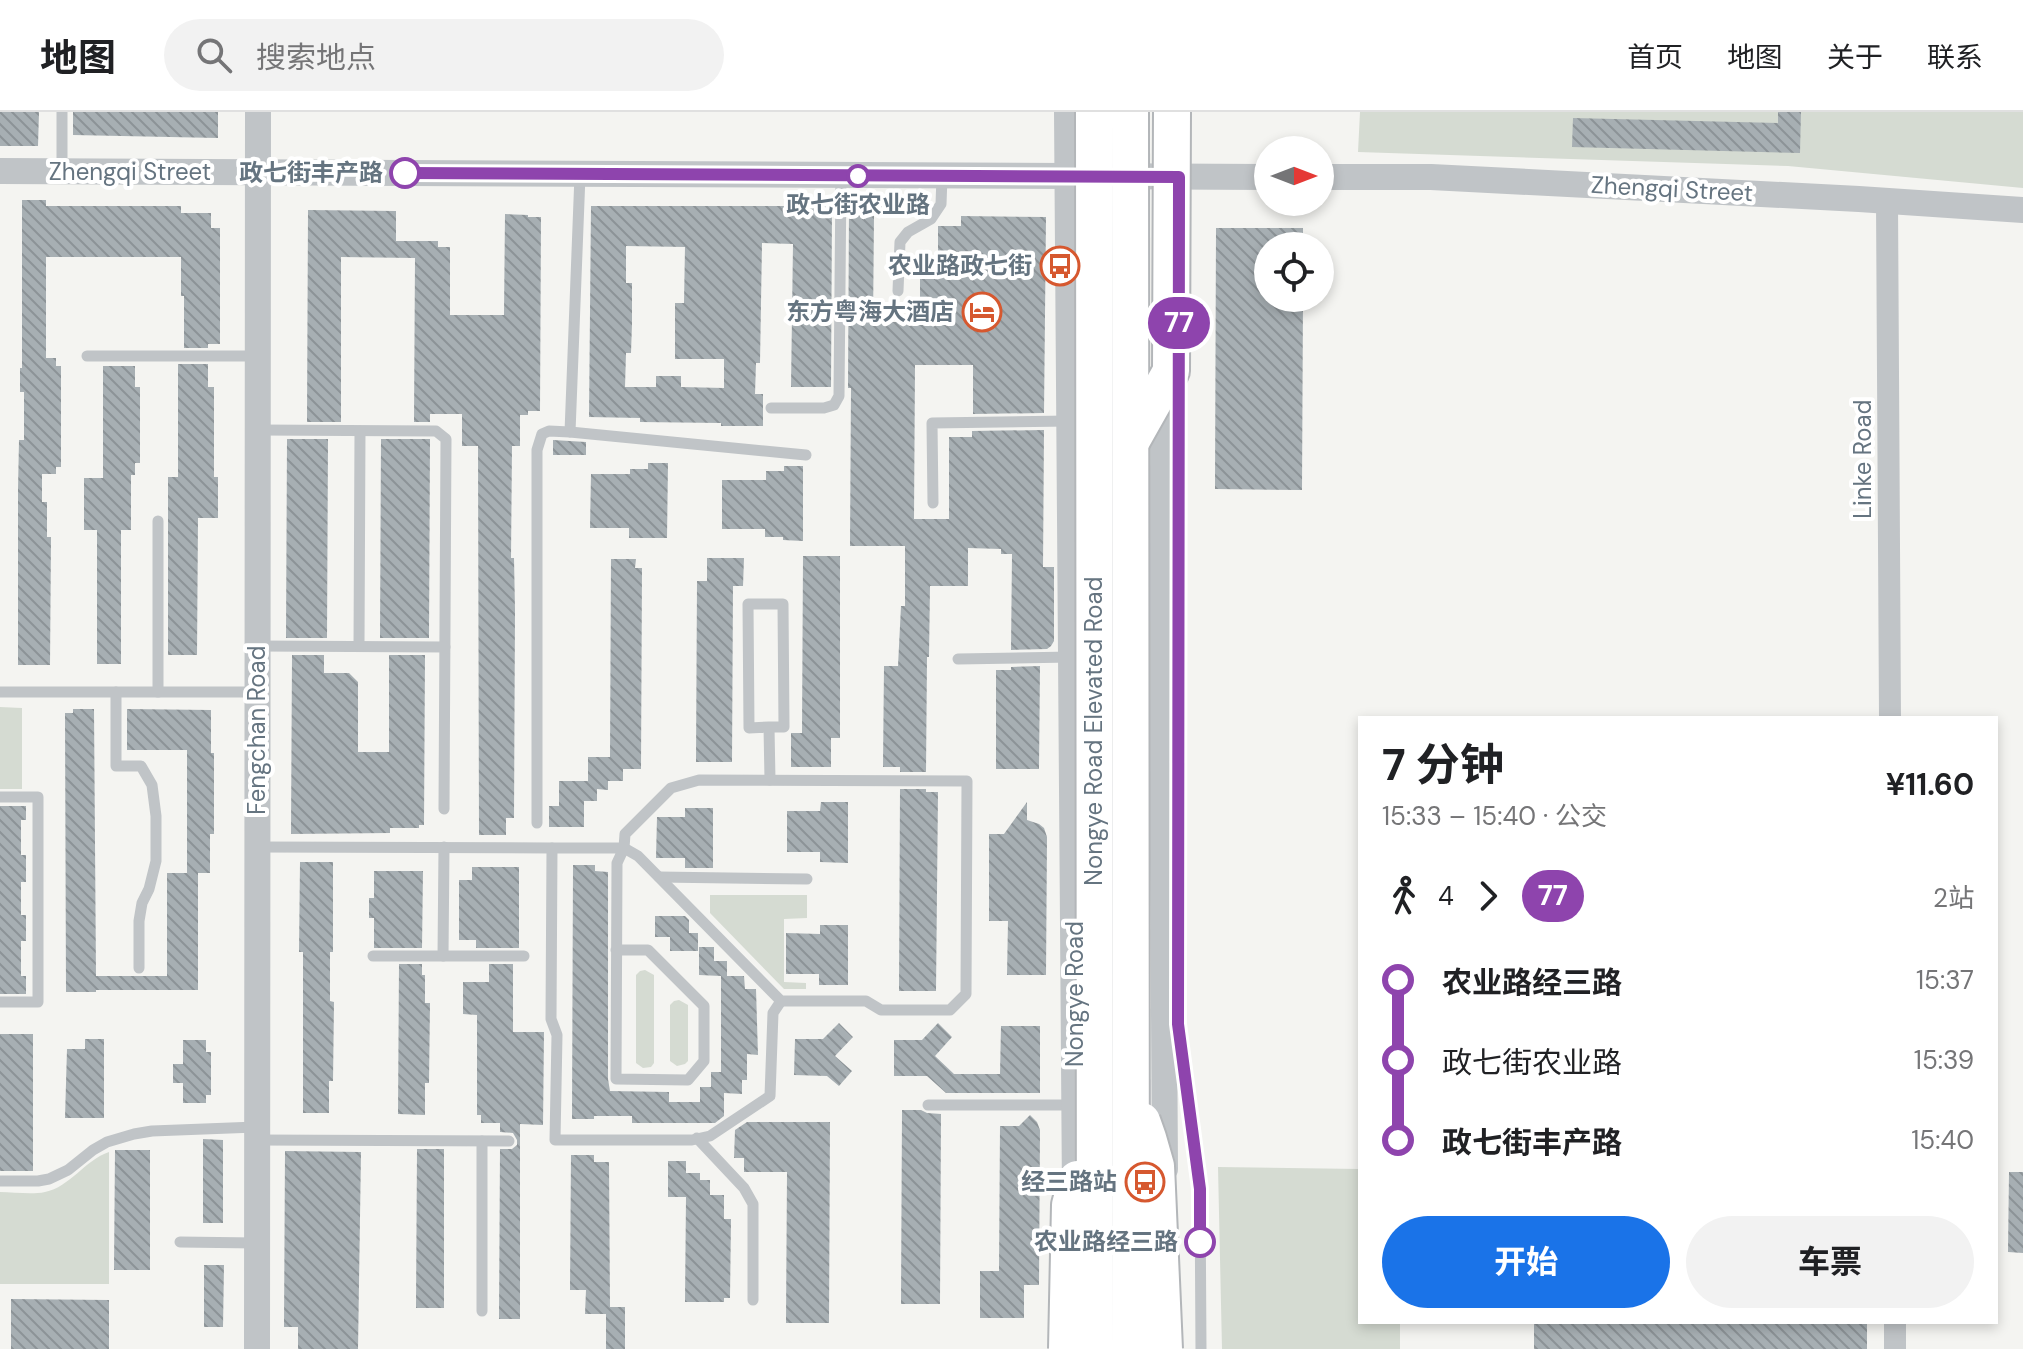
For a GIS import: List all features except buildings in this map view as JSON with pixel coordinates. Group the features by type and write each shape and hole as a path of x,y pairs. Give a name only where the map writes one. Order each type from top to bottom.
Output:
{"highway":[{"path":"1070,112 1094,246"},
{"name":"Nongye Road Elevated Road","path":"1094,112 1085,1108 1095,1349"},
{"name":"Nongye Road Elevated Road","path":"1130,112 1131,1349"},
{"path":"1130,443 1171,371 1172,112"},
{"path":"1130,1094 1156,1166 1164,1349"},
{"path":"1067,1349 1070,1205 1085,1108"}],"street":[{"name":"Fengchan Road","path":"257,1349 258,112"},
{"name":"Nongye Road","path":"1070,112 1072,657 1085,1108 1074,1349"},
{"path":"1158,112 1169,177 1164,1349"},
{"name":"Zhengqi Street","path":"0,171 1254,177"},
{"name":"Zhengqi Street","path":"1334,177 1431,177 2023,210"},
{"name":"Linke Road","path":"1887,201 1890,716"},
{"path":"1895,1324 1895,1349"}],"lane":[{"path":"62,112 62,171"},
{"path":"570,432 580,174"},
{"path":"771,408 824,408 834,405 839,396 841,175"},
{"path":"898,291 900,242 908,232 931,219 941,204 942,176"},
{"path":"1169,177 1178,1024 1200,1189 1201,1349"},
{"path":"87,356 258,356"},
{"path":"933,503 932,423 1070,421"},
{"path":"257,430 436,431 446,439 444,809"},
{"path":"359,646 360,431"},
{"path":"537,823 537,450 542,434 549,431 570,432 806,455"},
{"path":"158,521 158,692"},
{"path":"748,604 783,604 784,727 769,727 749,728 748,604"},
{"path":"257,646 445,647"},
{"path":"958,659 1072,657"},
{"path":"0,692 257,692"},
{"path":"116,692 116,766 141,766 152,785 156,816 156,861 139,921 139,968"},
{"path":"769,727 770,780"},
{"path":"257,847 624,848 638,856 781,1001 866,1001 881,1010 950,1010 966,994 967,781 699,780 671,788 625,834 624,848 617,863 616,950 616,1079 688,1080 704,1061 704,1006 648,950 616,950"},
{"path":"0,797 38,797 38,1002 0,1002"},
{"path":"443,956 444,847"},
{"path":"552,848 551,1019 557,1035 555,1140 710,1136 770,1096 773,1013 781,1001"},
{"path":"659,877 807,879"},
{"path":"373,956 524,956"},
{"path":"928,1105 1085,1108"},
{"path":"0,1181 49,1179 68,1170 107,1142 152,1131 509,1141"},
{"path":"697,1138 744,1188 753,1204 753,1300"},
{"path":"482,1141 482,1311"},
{"path":"180,1242 257,1243"}],"shaded area":[{"path":"1360,112 2023,112 2023,188 1788,166 1358,152"},
{"path":"0,707 22,708 22,789 0,789"},
{"path":"710,895 807,895 807,918 784,919 784,982 806,983 806,989 784,989 710,913"},
{"path":"645,970 654,975 654,1063 651,1067 643,1068 636,1063 636,975"},
{"path":"679,1000 688,1005 688,1061 677,1066 670,1061 670,1005"},
{"path":"109,1152 109,1284 0,1284 0,1192 34,1193 54,1189"},
{"path":"1218,1167 1358,1169 1358,1324 1400,1324 1400,1349 1222,1349"}],"bus line":[{"name":"77","path":"405,173 1179,177 1178,1024 1200,1189 1200,1242"}],"place":[{"name":"政七街丰产路","path":"405,173"},
{"name":"政七街农业路","path":"858,176"},
{"name":"农业路政七街","path":"1060,266"},
{"name":"东方粤海大酒店","path":"982,312"},
{"name":"经三路站","path":"1145,1182"},
{"name":"农业路经三路","path":"1200,1242"}]}
